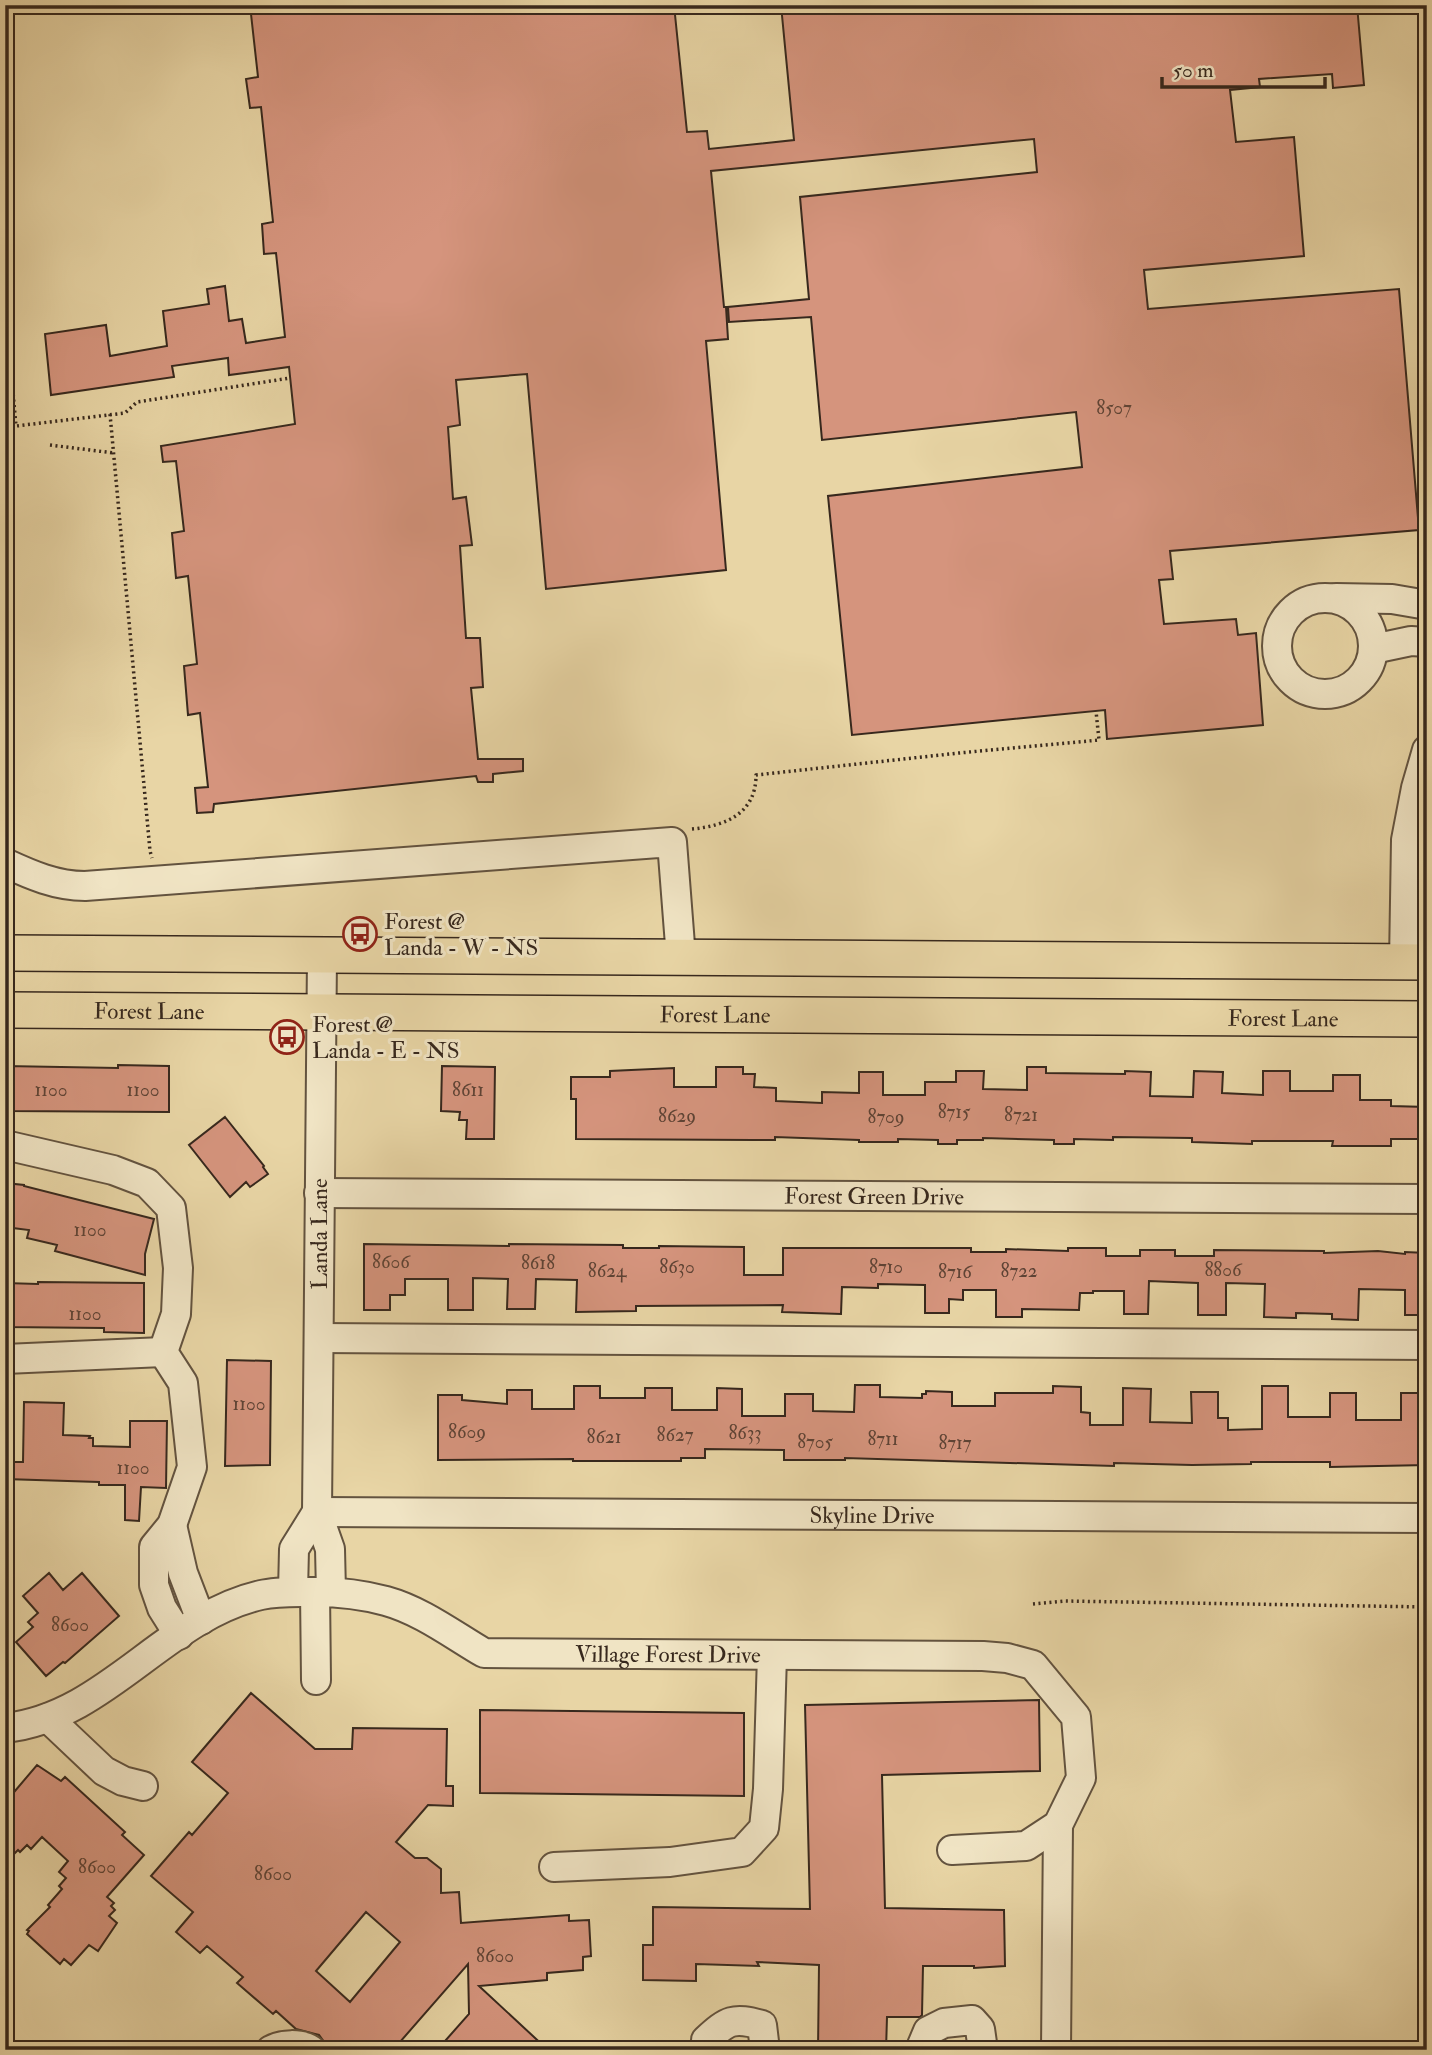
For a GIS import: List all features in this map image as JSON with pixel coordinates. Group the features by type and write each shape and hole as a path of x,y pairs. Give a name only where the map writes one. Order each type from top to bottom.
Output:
{"main road":[{"path":"5,953 1415,962 1415,1019"},
{"path":"681,958 682,1016"},
{"name":"Forest Lane","path":"5,1010 1415,1019"}],"street":[{"path":"1332,598 1357,610 1366,621 1372,635 1373,649 1370,663 1353,685 1329,694 1315,693 1303,689 1293,681 1284,671 1279,659 1279,634 1292,611 1317,598 1332,598 1391,599 1427,605"},
{"path":"1373,649 1411,641 1427,642"},
{"path":"1415,962 1406,840 1427,750"},
{"path":"5,863 43,880 85,886 672,842 681,958"},
{"name":"Landa Lane","path":"317,1512 323,956"},
{"path":"5,1145 113,1170 147,1183 171,1208 178,1268 176,1314 163,1352"},
{"name":"Forest Green Drive","path":"319,1193 1427,1199"},
{"path":"318,1338 1427,1345"},
{"path":"5,1359 163,1352"},
{"path":"163,1352 183,1383 192,1467 172,1525 183,1573 190,1627"},
{"path":"316,1680 313,1592 293,1549 317,1512"},
{"path":"313,1592 330,1549 317,1512"},
{"name":"Skyline Drive","path":"317,1512 1427,1518"},
{"name":"Village Forest Drive","path":"5,1728 48,1718 88,1699 190,1627 254,1597 277,1592 313,1592 386,1601 426,1618 484,1653 983,1656 1007,1658 1033,1665 1076,1717 1081,1778 1058,1825"},
{"path":"554,1867 670,1862 742,1852 764,1828 768,1789 772,1655"},
{"path":"48,1718 104,1771 123,1781 143,1786"},
{"path":"952,1850 1026,1846 1058,1825"},
{"path":"1056,2050 1058,1825"},
{"path":"920,2050 929,2031 944,2023 972,2020 980,2029 983,2050"},
{"path":"706,2050 706,2040 725,2022 746,2021 762,2025 765,2050"},
{"path":"271,2050 280,2045 304,2046 311,2050"}],"path":[{"path":"5,300 16,426 125,413 138,401 290,378"},
{"path":"110,415 150,851 154,861"},
{"path":"50,445 114,453"},
{"path":"680,830 716,826 738,815 752,796 756,775 1099,740 1096,711"},
{"path":"1033,1604 1065,1601 1427,1607"}],"building":[{"path":"250,5 674,5 687,132 707,131 709,149 794,140 781,5 1357,5 1364,85 1333,88 1332,74 1259,79 1260,87 1230,90 1236,142 1294,137 1304,256 1144,270 1148,309 1399,289 1419,530 1170,551 1173,579 1159,580 1164,624 1236,619 1238,635 1256,633 1263,725 1107,739 1105,710 852,735 828,496 1082,467 1076,412 822,440 811,317 729,322 728,307 809,299 800,197 1037,172 1034,139 711,171 728,339 706,341 726,570 546,589 527,374 456,380 460,425 448,427 453,499 466,497 472,545 460,546 466,638 480,638 483,687 471,688 478,759 523,759 523,771 493,774 493,782 478,782 476,776 214,804 213,812 197,813 195,788 208,787 200,713 188,715 184,666 197,664 188,576 176,578 172,533 184,531 176,461 163,462 161,446 295,424 289,367 229,375 228,358 172,366 174,377 51,395 45,334 106,325 110,356 167,346 163,311 209,304 207,289 225,286 229,321 242,319 246,343 285,337 276,253 264,254 262,224 273,222 261,107 250,108 246,79 258,77"},
{"path":"118,1065 169,1066 169,1112 5,1111 5,1066 118,1068"},
{"path":"442,1066 495,1067 494,1139 466,1139 467,1120 459,1120 460,1112 441,1111"},
{"path":"716,1067 743,1067 743,1074 755,1074 754,1087 776,1088 776,1101 822,1103 822,1092 859,1093 859,1072 883,1072 883,1095 925,1095 925,1082 956,1082 956,1071 984,1071 983,1089 1027,1090 1027,1067 1046,1067 1046,1073 1151,1072 1150,1096 1193,1097 1194,1071 1223,1072 1222,1093 1263,1095 1263,1071 1290,1071 1290,1091 1333,1091 1333,1075 1360,1075 1360,1100 1391,1100 1391,1106 1427,1107 1427,1139 1391,1139 1391,1146 1332,1146 1333,1141 1252,1141 1252,1144 1192,1142 1192,1138 1113,1137 1113,1140 1074,1139 1074,1144 1054,1144 1054,1140 983,1138 957,1140 957,1144 938,1144 938,1140 859,1142 775,1137 775,1140 576,1139 576,1099 571,1099 571,1077 610,1077 610,1071 674,1068 674,1087 716,1087"},
{"path":"225,1117 268,1174 250,1187 246,1182 230,1197 189,1145"},
{"path":"5,1183 24,1185 154,1219 145,1254 145,1275 55,1251 57,1245 27,1238 29,1230 5,1227"},
{"path":"364,1244 744,1247 744,1275 783,1275 783,1248 971,1248 971,1252 1006,1252 1006,1249 1068,1251 1068,1248 1106,1248 1106,1256 1140,1256 1140,1250 1175,1250 1175,1256 1214,1256 1214,1250 1427,1253 1427,1315 1405,1315 1405,1290 1359,1289 1358,1320 1332,1319 1332,1314 1296,1313 1296,1318 1264,1317 1265,1284 1226,1283 1226,1315 1198,1315 1198,1283 1149,1281 1148,1314 1124,1314 1124,1291 1093,1291 1080,1293 1079,1310 1022,1309 1022,1317 996,1317 996,1290 963,1290 963,1300 949,1299 949,1313 925,1313 925,1285 878,1284 878,1288 842,1287 841,1314 782,1312 783,1305 636,1306 636,1311 576,1312 577,1280 536,1279 535,1309 507,1309 508,1279 473,1278 473,1310 448,1310 448,1279 405,1279 405,1295 390,1295 390,1310 364,1310"},
{"path":"5,1283 144,1283 144,1333 104,1332 104,1328 5,1327"},
{"path":"227,1360 271,1361 270,1465 225,1466"},
{"path":"855,1385 880,1385 880,1397 922,1398 926,1391 952,1392 952,1406 995,1406 995,1393 1053,1393 1053,1386 1081,1387 1081,1412 1090,1413 1090,1425 1123,1425 1123,1388 1151,1389 1150,1422 1192,1423 1191,1392 1218,1392 1218,1418 1228,1418 1228,1430 1262,1429 1262,1386 1288,1386 1288,1417 1330,1417 1330,1393 1356,1393 1356,1420 1401,1420 1401,1393 1427,1393 1427,1465 1330,1467 1330,1462 1251,1462 1192,1465 1114,1463 1114,1466 845,1458 784,1460 784,1450 705,1449 705,1458 681,1458 681,1461 438,1460 438,1395 462,1395 462,1400 507,1404 507,1390 532,1390 532,1409 574,1409 574,1386 600,1386 600,1398 645,1398 645,1388 672,1388 672,1410 717,1410 717,1388 742,1389 742,1416 785,1416 785,1394 813,1394 813,1411 854,1412"},
{"path":"24,1402 64,1403 63,1435 90,1436 89,1438 93,1438 93,1446 130,1447 130,1421 167,1421 166,1488 141,1487 139,1521 125,1520 125,1485 5,1479 5,1462 23,1462"},
{"path":"49,1573 63,1590 82,1573 119,1616 46,1676 16,1642 33,1627 28,1622 38,1613 23,1596"},
{"path":"251,1693 315,1749 352,1749 353,1728 447,1729 446,1786 453,1786 453,1806 428,1805 396,1842 415,1858 427,1858 441,1869 441,1893 459,1892 461,1923 569,1915 569,1921 589,1920 591,1956 583,1957 583,1970 547,1973 547,1980 479,1986 548,2050 437,2050 469,2014 468,1964 393,2050 330,2050 319,2035 296,2029 276,2011 273,2014 237,1983 243,1977 207,1946 200,1953 176,1932 193,1912 151,1876 189,1832 192,1835 228,1793 192,1762","holes":["366,1912 400,1942 350,2002 316,1971"]},
{"path":"1039,1700 1040,1771 882,1775 885,1908 1004,1910 1005,1966 923,1966 922,2015 887,2017 886,2050 818,2050 819,1965 757,1962 759,1966 696,1964 696,1981 643,1980 643,1945 653,1945 653,1907 810,1909 805,1705"},
{"path":"480,1710 744,1713 744,1796 480,1793"},
{"path":"37,1765 61,1781 65,1777 125,1832 122,1835 144,1855 107,1897 114,1903 111,1906 115,1910 109,1916 117,1923 98,1951 89,1945 71,1965 64,1959 60,1964 27,1934 27,1930 50,1907 48,1905 62,1889 59,1886 66,1878 59,1872 68,1861 42,1837 31,1849 27,1845 5,1863 5,1782 15,1791"}],"place":[{"name":"Forest @ Landa - W - NS","path":"360,934"},
{"name":"Forest @ Landa - E - NS","path":"287,1037"}]}
